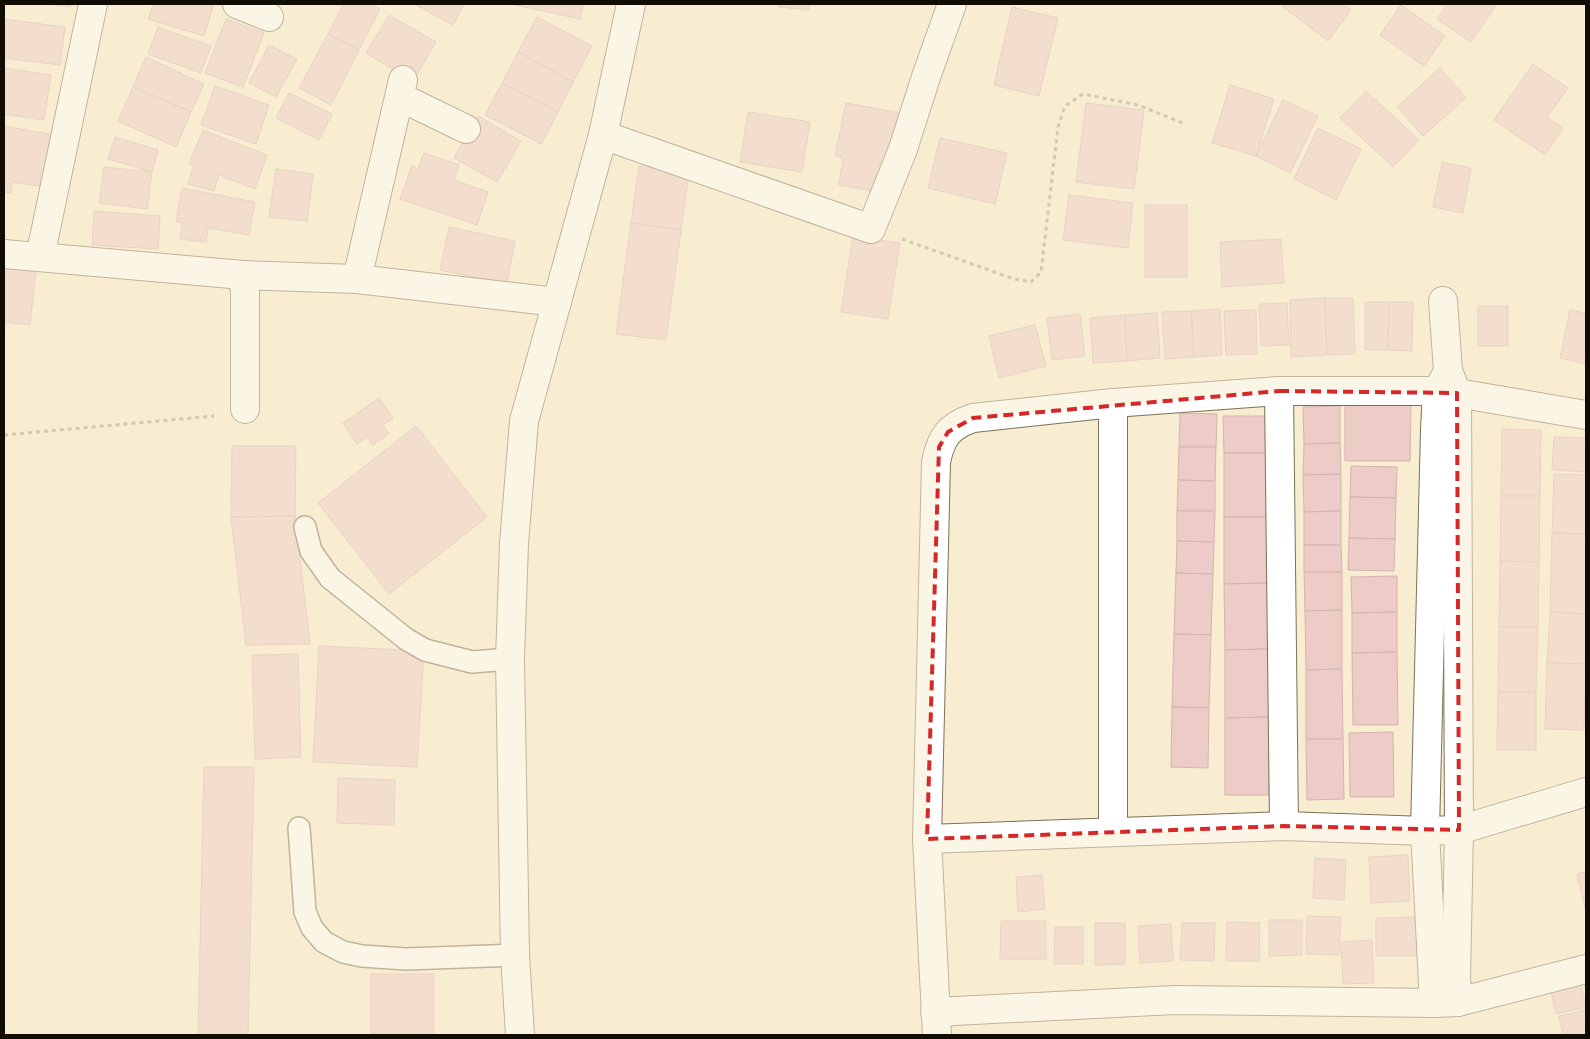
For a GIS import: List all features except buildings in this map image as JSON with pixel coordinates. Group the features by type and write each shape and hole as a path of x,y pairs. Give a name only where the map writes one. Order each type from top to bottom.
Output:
{"street":[{"path":"40,257 94,4"},
{"path":"238,4 269,17"},
{"path":"520,1035 515,956 510,659 514,544 524,421 603,135 631,4"},
{"path":"603,135 871,228 903,149 952,4"},
{"path":"357,279 402,88 466,129"},
{"path":"4,254 243,275 357,279 557,302"},
{"path":"243,275 245,293 245,409"},
{"path":"1442,301 1447,385 1444,546 1425,831 1446,1002"},
{"path":"1586,415 1447,385 1279,391 1113,403 973,418 960,422 948,432 939,447 936,462 926,839 936,1024 1176,1000 1446,1002 1586,969"},
{"path":"1279,391 1284,826"},
{"path":"1113,403 1113,832"},
{"path":"1444,546 1459,830 1456,980 1446,1002"},
{"path":"926,839 1284,826 1425,831 1459,830 1586,792"}],"lane":[{"path":"305,527 311,551 330,578 406,639 425,650 472,662 510,659"},
{"path":"299,828 306,912 312,928 324,942 343,952 362,956 406,958 515,956"}],"path":[{"path":"871,228 1014,278 1032,282 1041,272 1058,127 1065,106 1083,94 1138,105 1184,124"},
{"path":"4,435 239,414 245,409"}],"highlighted area":[{"path":"1279,391 1457,393 1459,830 1284,826 927,839 939,447 948,432 973,418"}]}
